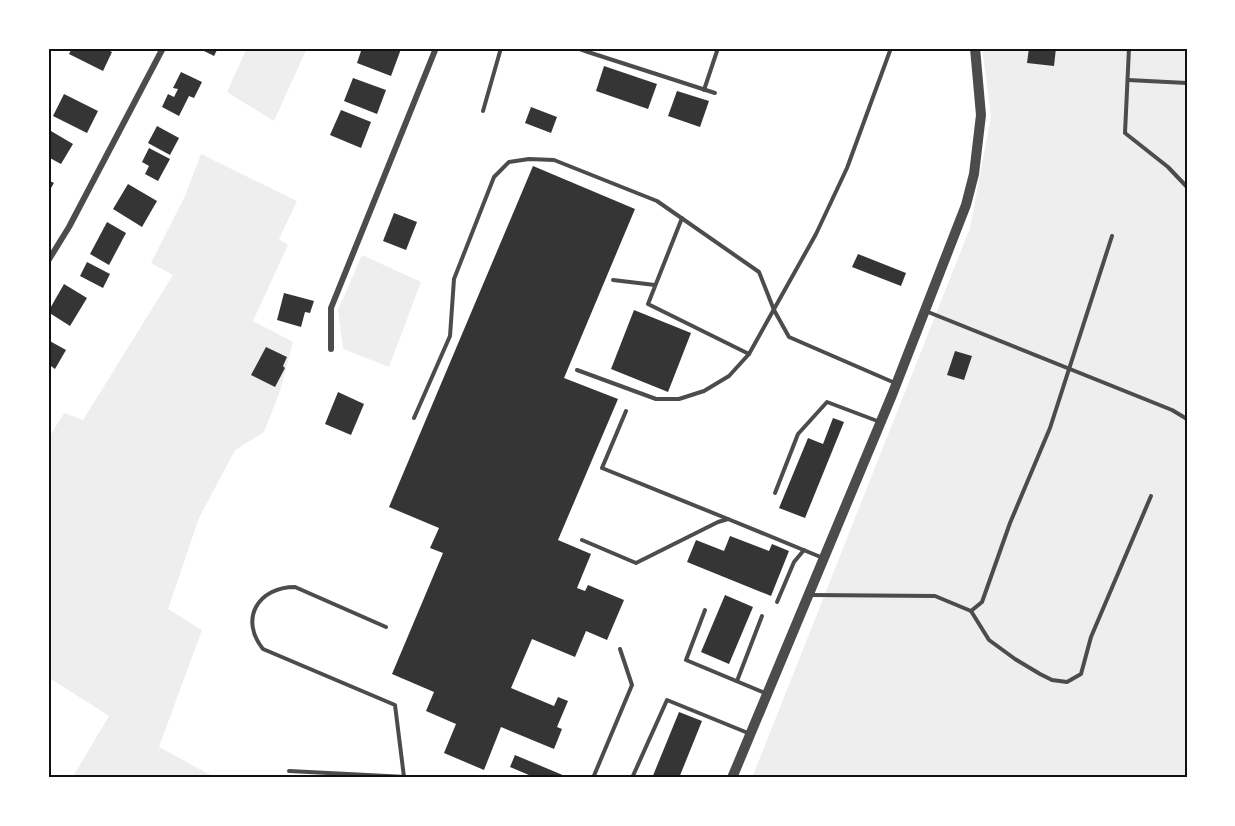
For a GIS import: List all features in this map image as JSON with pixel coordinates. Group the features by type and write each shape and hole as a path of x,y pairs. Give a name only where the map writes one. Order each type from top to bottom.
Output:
{"street":[{"path":"48,261 69,227 163,48"},
{"path":"332,349 331,308 436,48"},
{"path":"732,778 896,384 966,205 974,174 981,115 975,48"}],"lane":[{"path":"483,111 501,48"},
{"path":"577,48 589,50 715,93"},
{"path":"704,90 718,48"},
{"path":"577,370 656,399 679,399 704,391 729,376 749,354 816,234 847,168 891,48"},
{"path":"1130,48 1125,133 1168,167 1187,187"},
{"path":"1128,80 1187,83"},
{"path":"414,418 450,336 454,279 494,177 510,162 529,159 554,159 657,201 759,272 774,310 789,337 896,384"},
{"path":"682,218 648,304 749,354"},
{"path":"970,611 982,602 1010,523 1050,428 1112,236"},
{"path":"613,280 655,285"},
{"path":"925,311 1172,410 1187,419"},
{"path":"775,493 798,434 827,402 880,422"},
{"path":"626,411 602,468 824,559"},
{"path":"808,595 935,597 970,611 989,640 1040,675 1052,680 1067,682 1081,674 1091,638 1151,496"},
{"path":"582,540 636,563 728,519"},
{"path":"777,602 794,562 804,550"},
{"path":"387,627 295,587 273,590 262,598 252,618 254,634 263,649 395,705 404,777"},
{"path":"705,610 686,660 767,694"},
{"path":"737,681 762,616"},
{"path":"593,778 632,685 620,649"},
{"path":"632,778 667,700 750,734"},
{"path":"289,771 426,778"}],"shaded area":[{"path":"247,48 307,48 274,121 227,92"},
{"path":"982,48 1187,48 1187,778 752,778 970,228 991,116"},
{"path":"201,154 297,201 279,239 288,245 253,321 293,342 280,391 264,432 235,450 199,518 168,609 202,630 159,747 216,778 72,778 109,716 48,677 48,479 51,474 48,473 48,439 64,413 83,420 173,275 151,263 185,196"},
{"path":"362,255 421,282 389,367 343,349 338,310"}],"building":[{"path":"72,48 104,48 112,52 103,71 69,54"},
{"path":"198,48 218,48 214,56"},
{"path":"362,48 401,49 391,76 357,63"},
{"path":"1029,48 1056,48 1054,66 1027,63"},
{"path":"604,66 657,84 648,109 596,91"},
{"path":"181,72 202,82 194,98 189,96 179,116 162,107 168,94 174,97 178,89 173,88"},
{"path":"353,78 386,90 377,114 344,101"},
{"path":"677,91 709,101 700,127 668,116"},
{"path":"64,94 98,111 87,133 53,116"},
{"path":"531,107 557,117 551,133 525,123"},
{"path":"341,110 371,122 361,148 330,135"},
{"path":"157,126 179,138 170,155 148,143"},
{"path":"51,131 73,144 61,164 48,157 48,137"},
{"path":"149,148 170,159 158,181 145,174 149,166 142,162"},
{"path":"533,166 635,209 564,378 618,399 558,540 591,554 577,588 585,591 588,585 624,600 607,640 586,631 575,657 532,639 511,688 554,706 558,697 568,701 557,727 562,729 554,749 501,727 484,770 444,753 456,724 426,711 434,692 392,674 443,553 430,548 439,528 389,507"},
{"path":"48,180 54,183 48,193"},
{"path":"128,184 157,201 142,227 113,209"},
{"path":"394,213 417,222 406,250 383,241"},
{"path":"107,222 126,233 109,265 90,254"},
{"path":"858,254 906,273 901,286 852,267"},
{"path":"87,262 110,274 103,288 80,276"},
{"path":"64,284 87,298 70,326 48,312"},
{"path":"284,293 314,301 310,313 305,312 301,327 277,320"},
{"path":"634,310 691,333 668,392 611,369"},
{"path":"48,340 66,350 55,369 48,364"},
{"path":"266,347 287,357 283,366 285,368 275,387 251,375"},
{"path":"955,351 972,356 964,380 947,375"},
{"path":"338,392 364,404 351,435 325,424"},
{"path":"833,418 844,422 805,518 779,508 808,438 823,444"},
{"path":"730,536 769,551 772,544 789,551 771,596 687,562 696,540 724,551"},
{"path":"725,595 753,607 729,664 701,652"},
{"path":"679,712 702,721 679,778 652,778"},
{"path":"515,755 565,776 564,778 536,778 510,767"}]}
